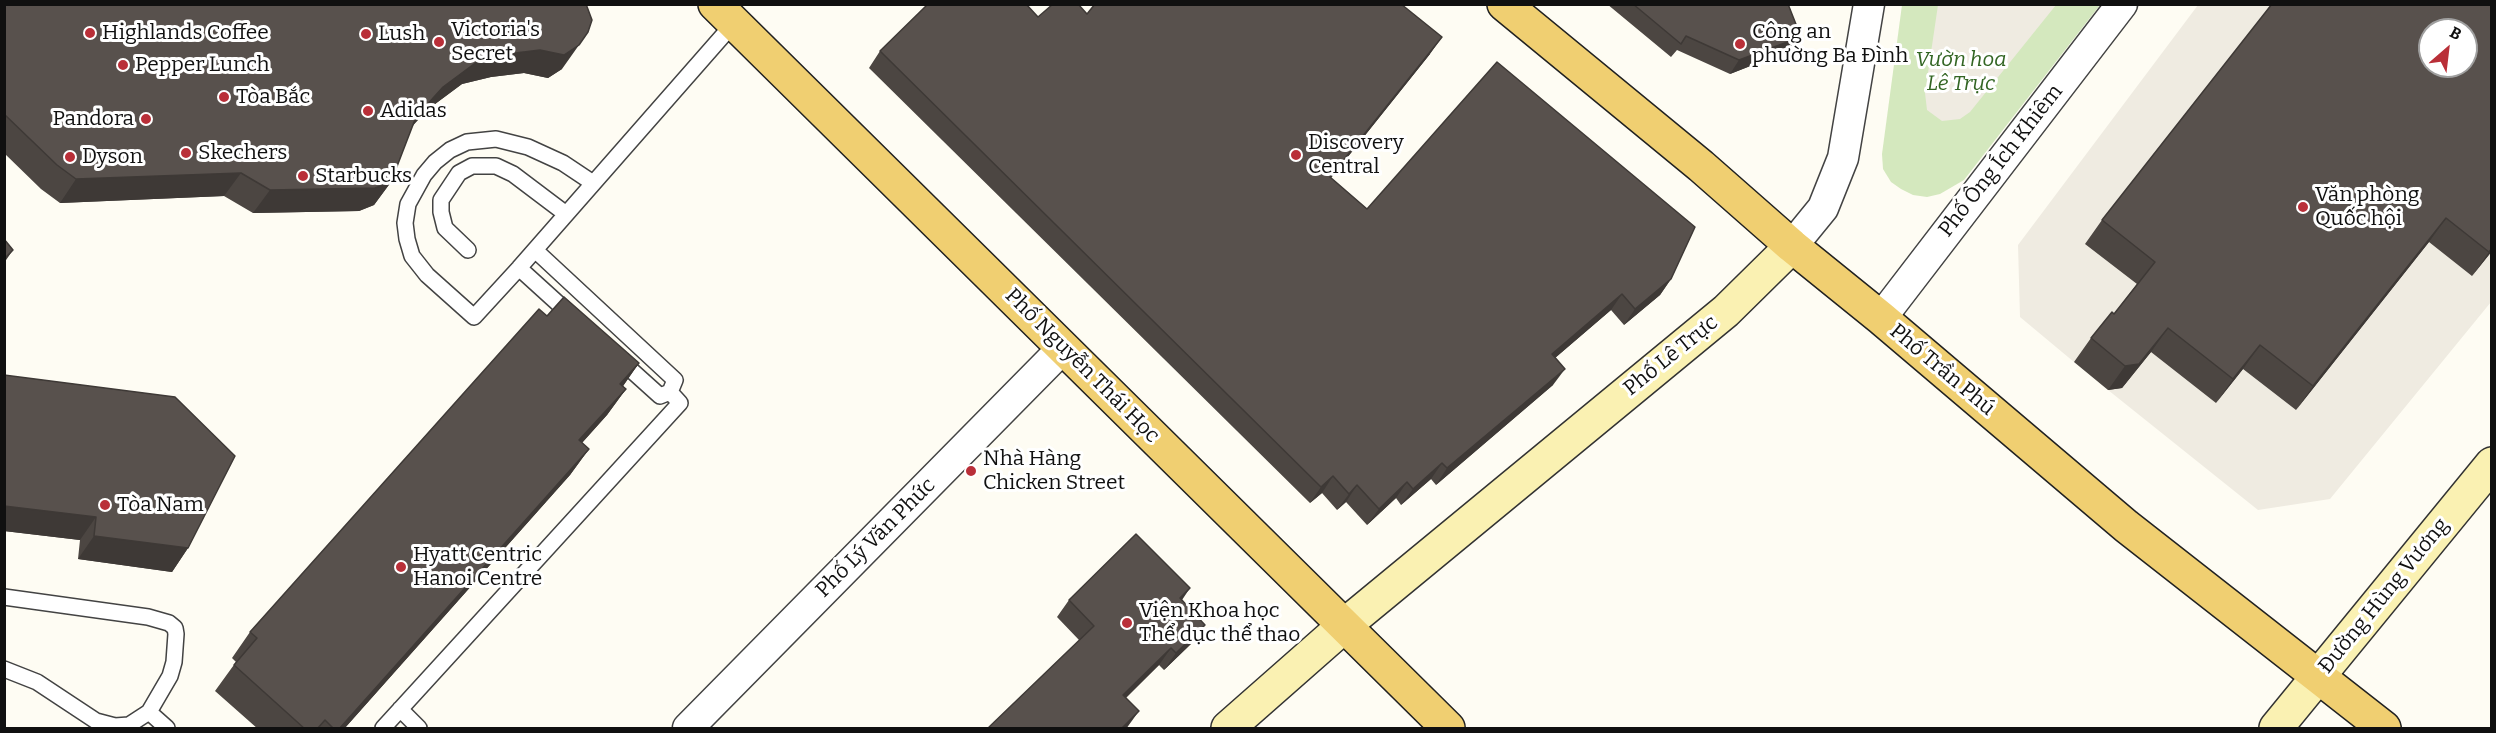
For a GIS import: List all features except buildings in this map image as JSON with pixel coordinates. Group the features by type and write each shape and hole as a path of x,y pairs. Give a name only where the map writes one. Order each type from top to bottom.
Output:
{"main road":[{"name":"Phố Trần Phú","path":"1504,4 1701,166 1792,246 1881,318 2126,526 2384,729"},
{"name":"Phố Nguyễn Thái Học","path":"725,14 1448,729"}],"street":[{"name":"Phố Lê Trực","path":"1228,729 1345,625 1726,311 1792,246 1823,208 1843,158 1869,4"},
{"name":"Phố Ông Ích Khiêm","path":"1881,318 2122,4"},
{"name":"Phố Lý Văn Phức","path":"688,729 1063,348"},
{"name":"Đường Hùng Vương","path":"2276,729 2492,464"}],"lane":[{"path":"593,183 546,154 528,147 496,139 466,142 450,150 424,175 408,204 405,223 406,239 412,256 427,275 474,317 536,250 593,183 725,14"},
{"path":"468,250 446,228 441,200 459,173 472,166 496,166 513,174 566,214"},
{"path":"536,250 675,380 670,392 660,396 607,348"},
{"path":"519,268 581,324"},
{"path":"383,729 680,403 670,392"},
{"path":"4,597 138,615 170,623 175,628 176,634 174,662 170,676 149,712 129,725 115,726 96,721 37,682 4,669"},
{"path":"400,710 419,729"},
{"path":"149,712 167,729"}],"green space":[{"name":"Vườn hoa Lê Trực","path":"1902,5 2100,5 1964,180 1940,194 1927,197 1913,195 1901,189 1891,182 1883,169 1882,154"}],"shaded area":[{"path":"1938,4 2056,5 1970,112 1960,119 1942,121 1927,110 1925,93"},
{"path":"2198,5 2275,5 2138,286 2216,403 2243,369 2296,410 2429,242 2491,251 2491,302 2330,499 2258,510 2108,390 2122,388 2136,369 2074,362 2020,317 2018,245"}],"place":[{"name":"Highlands Coffee","path":"90,33"},
{"name":"Lush","path":"366,34"},
{"name":"Victoria's Secret","path":"439,42"},
{"name":"Công an phường Ba Đình","path":"1740,44"},
{"name":"Pepper Lunch","path":"123,65"},
{"name":"Tòa Bắc","path":"224,97"},
{"name":"Adidas","path":"368,111"},
{"name":"Pandora","path":"146,119"},
{"name":"Skechers","path":"186,153"},
{"name":"Discovery Central","path":"1296,155"},
{"name":"Dyson","path":"70,157"},
{"name":"Starbucks","path":"303,176"},
{"name":"Văn phòng Quốc hội","path":"2303,207"},
{"name":"Nhà Hàng Chicken Street","path":"971,471"},
{"name":"Tòa Nam","path":"105,505"},
{"name":"Hyatt Centric Hanoi Centre","path":"401,567"},
{"name":"Viện Khoa học Thể dục thể thao","path":"1127,623"}]}
